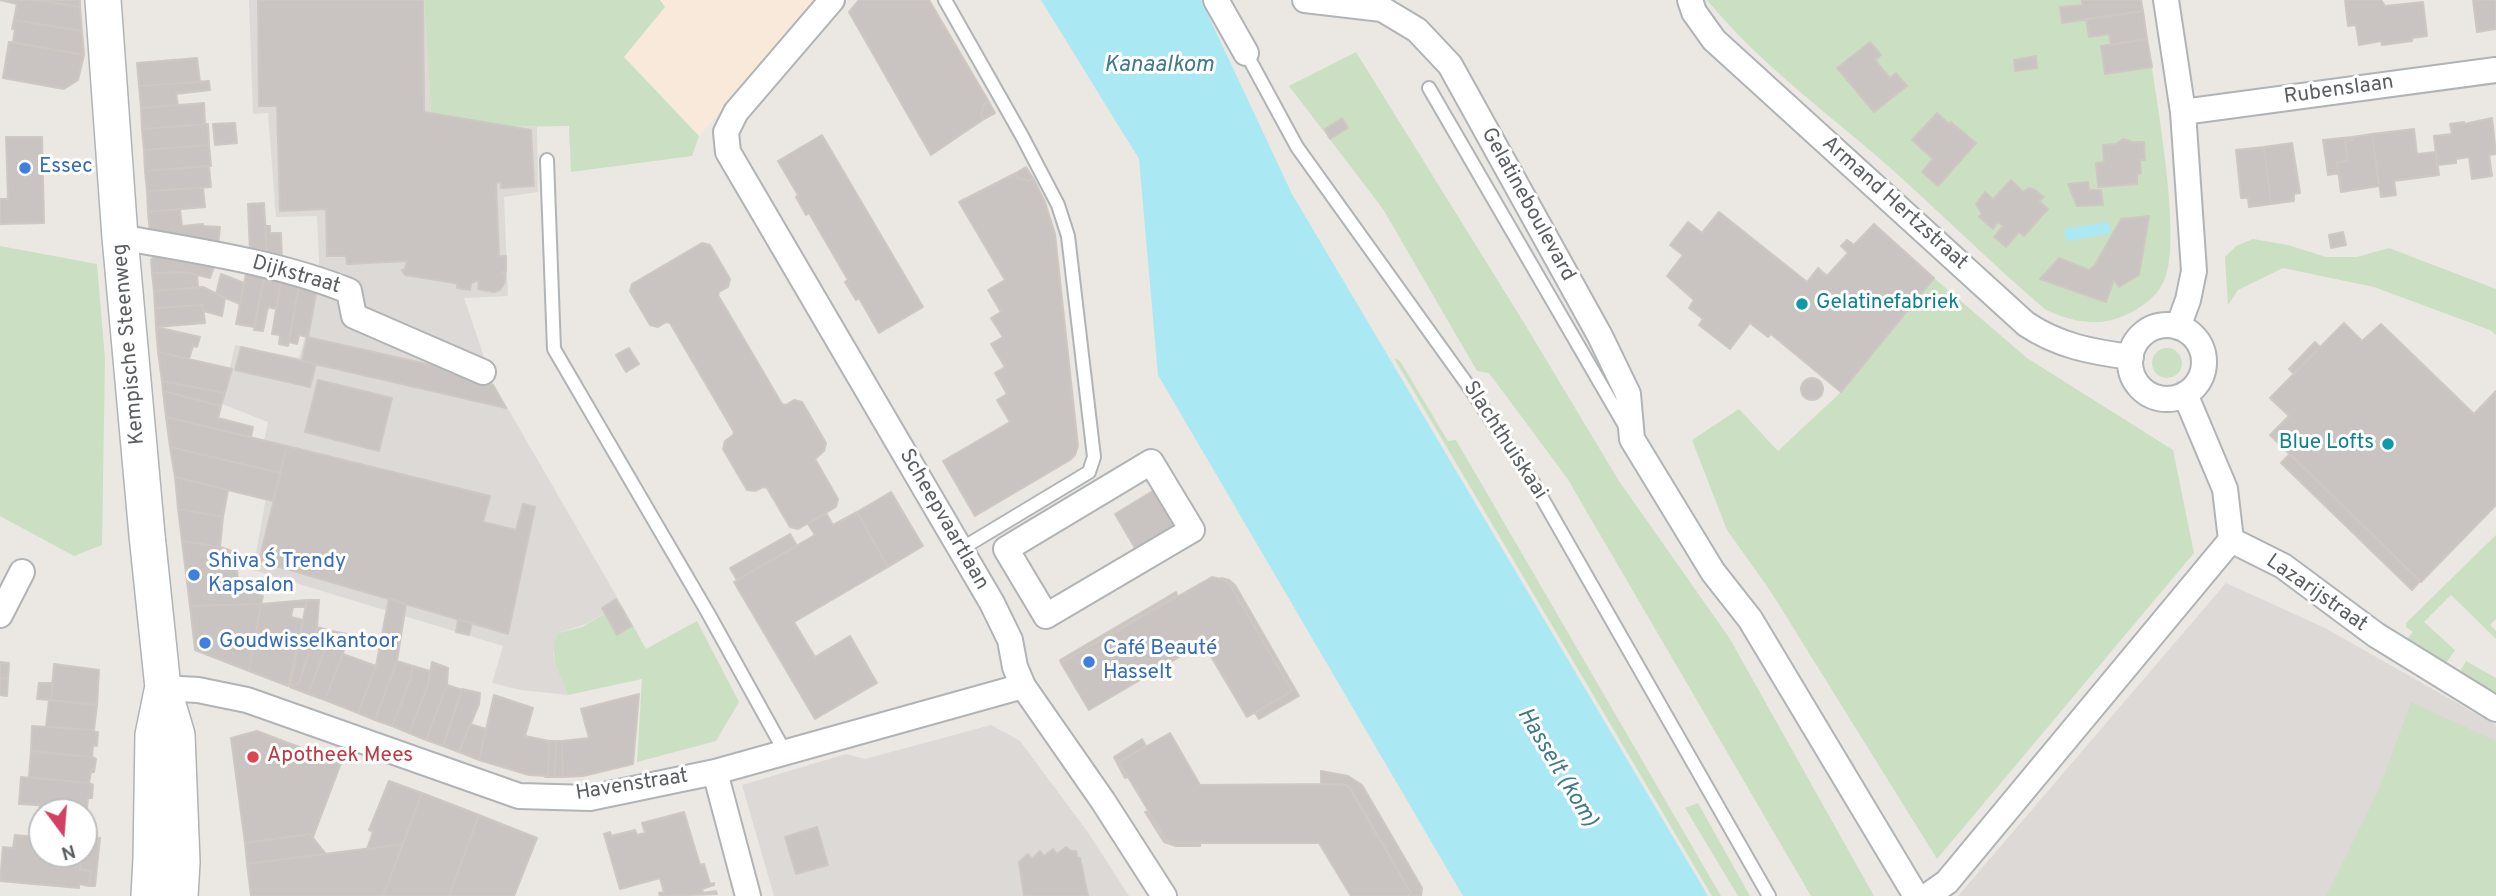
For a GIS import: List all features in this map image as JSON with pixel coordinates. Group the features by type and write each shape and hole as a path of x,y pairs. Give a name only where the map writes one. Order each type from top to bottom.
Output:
{"main road":[{"name":"Kempische Steenweg","path":"103,0 120,237 163,688 177,735 182,862 180,896"},
{"name":"Kempische Steenweg","path":"149,896 153,735 163,688"}],"street":[{"name":"Scheepvaartlaan","path":"832,0 730,123 726,140 732,161 992,603 1010,640 1015,667 1023,686 1103,801 1164,896"},
{"name":"Slachthuiskaai","path":"1216,0 1246,53"},
{"path":"1305,0 1380,4"},
{"name":"Armand Hertzstraat","path":"1689,0 1694,12 1714,40 2026,324 2068,346 2130,357"},
{"path":"2166,0 2183,112 2194,271 2188,300 2178,327"},
{"name":"Gelatineboulevard","path":"1380,4 1417,30 1450,65 1600,336 1628,394 1632,439"},
{"name":"Rubenslaan","path":"2183,112 2496,70"},
{"name":"Dijkstraat","path":"120,237 319,279 349,291 354,316 483,372"},
{"path":"2164,325 2178,327 2197,340 2204,361 2200,379 2185,394 2162,399 2144,391 2133,375 2130,357 2137,341 2150,330 2164,325"},
{"path":"1927,896 1947,881 2231,540 2225,489 2185,394"},
{"path":"1632,439 1713,572 1750,619 1916,896"},
{"path":"1152,462 1192,530 1046,616 1006,549 1152,462"},
{"name":"Lazarijstraat","path":"2231,540 2283,566 2376,635 2496,709"},
{"path":"0,615 22,572"},
{"name":"Havenstraat","path":"163,688 198,690 247,700 519,796 590,798 715,772 1023,686"},
{"path":"715,772 748,896"}],"lane":[{"path":"945,0 1022,135 1058,205 1068,236 1094,457 1089,472 961,549"},
{"name":"Slachthuiskaai","path":"1246,53 1297,147 1472,391 1534,484 1769,896"},
{"path":"1429,88 1632,439"},
{"path":"547,160 554,349 708,613 785,752"}],"shaded area":[{"path":"249,0 424,0 432,128 537,127 538,192 504,197 508,296 464,298 493,383 621,604 586,624 558,633 553,655 568,695 521,690 492,683 503,646 253,570 276,443 264,441 268,422 222,404 235,345 299,358 320,283 317,216 276,217 268,113 253,114"},
{"path":"660,0 820,0 699,136 624,57 665,7"},
{"path":"2226,583 2325,628 2496,725 2496,896 1958,896"},
{"path":"991,725 1020,741 1087,831 1129,896 774,896 742,785 846,754 865,759"}],"green space":[{"path":"424,0 660,0 665,7 624,57 699,136 692,156 571,172 569,126 432,128"},
{"path":"1707,0 2082,0 2082,5 2061,7 2086,19 2089,37 2109,34 2111,45 2101,47 2105,74 2152,67 2170,211 2169,265 2160,288 2138,309 2107,321 2087,322 2046,310 1894,171 1765,61"},
{"path":"1356,52 1619,481 1730,639 1874,896 1811,896 1567,478 1489,373 1477,371 1383,209 1289,86"},
{"path":"2253,239 2288,245 2326,257 2357,257 2389,248 2496,289 2496,335 2490,330 2374,287 2283,268 2238,290 2228,305 2225,257 2236,246"},
{"path":"0,246 97,264 105,359 102,545 74,556 0,516"},
{"path":"1934,278 2027,358 2173,450 2194,553 1937,859 1771,592 1727,530 1692,440 1739,409 1778,451 1841,392"},
{"path":"2167,348 2178,352 2182,363 2178,374 2167,378 2156,374 2152,363 2156,352"},
{"path":"1394,358 1400,361 1448,441 1456,440 1721,896 1712,896"},
{"path":"2496,535 2496,619 2490,625 2496,631 2496,639 2451,595 2424,622 2455,650 2442,669 2403,644 2413,632 2406,627 2406,623"},
{"path":"621,604 646,649 697,621 739,702 716,741 637,762 642,679 568,695 554,656 558,633 582,627"},
{"path":"2466,661 2496,678 2496,701 2456,678"},
{"path":"2411,702 2496,741 2496,896 2326,896 2379,789"},
{"path":"1698,803 1750,896 1738,896 1685,808"}],"water":[{"path":"1041,0 1201,0 1292,194 1708,896 1463,896 1158,375 1139,159"},
{"path":"2109,222 2111,233 2066,241 2064,229"}],"building":[{"path":"0,0 37,0 80,7 82,31 14,20 17,4"},
{"path":"37,0 80,0 80,7"},
{"path":"258,0 423,0 424,112 531,130 534,186 501,188 501,182 496,183 499,256 506,256 506,272 502,272 505,274 505,282 500,290 494,292 478,289 479,282 476,281 471,283 470,290 457,288 455,283 405,275 402,270 405,269 407,261 347,264 346,256 327,256 326,209 280,211 277,106 259,106"},
{"path":"859,0 929,0 989,102 984,104 981,115 984,119 931,155 849,12"},
{"path":"2082,0 2141,0 2143,11 2062,23 2060,7 2082,5"},
{"path":"2345,0 2381,0 2385,6 2423,2 2427,36 2382,45 2381,41 2359,45 2356,25 2348,26"},
{"path":"2473,0 2496,0 2496,29 2477,32"},
{"path":"2143,11 2147,39 2111,45 2109,34 2089,37 2086,19"},
{"path":"14,20 82,31 84,55 13,42"},
{"path":"2147,39 2152,67 2105,74 2101,46"},
{"path":"9,42 84,55 78,80 64,89 3,78"},
{"path":"1870,42 1881,55 1875,60 1890,78 1896,73 1907,86 1874,112 1837,68"},
{"path":"2036,56 2037,68 2015,71 2014,60"},
{"path":"197,58 200,82 139,86 137,63"},
{"path":"209,81 210,90 176,94 178,105 141,108 139,86"},
{"path":"989,102 995,113 984,119 981,115 984,104"},
{"path":"204,103 205,124 142,129 141,108"},
{"path":"1937,113 1976,143 1938,186 1922,172 1933,159 1912,140"},
{"path":"1342,118 1348,128 1330,139 1325,129"},
{"path":"2492,118 2496,154 2489,155 2492,176 2472,179 2469,157 2456,159 2456,163 2437,165 2434,136 2452,134 2450,124"},
{"path":"235,123 237,143 215,145 213,124"},
{"path":"208,124 209,145 144,150 142,129"},
{"path":"2414,129 2417,154 2436,152 2439,175 2394,181 2396,195 2381,197 2372,134"},
{"path":"2372,134 2379,186 2341,192 2337,162 2348,161 2345,142 2353,140 2352,137"},
{"path":"822,135 923,307 879,333 859,298 856,300 845,282 848,280 809,213 806,215 796,197 798,195 778,161"},
{"name":"Essec","path":"6,137 42,137 44,223 0,224 0,199 8,199"},
{"path":"2352,137 2353,140 2345,142 2348,161 2337,162 2339,173 2328,175 2323,140"},
{"path":"2123,139 2144,142 2145,160 2140,160 2141,173 2137,175 2137,184 2098,187 2096,163 2104,162 2103,145 2116,144"},
{"path":"2292,143 2300,193 2294,194 2294,201 2271,204 2264,147"},
{"path":"209,145 211,166 145,171 144,150"},
{"path":"2264,147 2271,204 2249,207 2248,198 2241,198 2236,150"},
{"path":"209,166 211,187 147,191 145,171"},
{"path":"1026,167 1033,178 1029,181 1018,178 1016,173"},
{"path":"1016,173 1018,178 1029,181 1033,178 1045,202 1055,234 1078,446 1070,460 975,516 943,461 1010,422 997,400 1007,394 995,373 1005,367 991,344 1003,337 991,318 1001,312 988,290 1005,280 959,202"},
{"path":"2011,180 2023,192 2029,188 2044,197 2039,201 2048,209 2024,236 2019,232 2006,247 1994,237 2003,226 1998,222 1993,229 1979,217 1982,214 1976,204 1985,192 1993,199"},
{"path":"2088,182 2089,190 2101,190 2103,205 2077,206 2068,184"},
{"path":"203,188 205,207 148,212 147,191"},
{"path":"264,203 267,256 250,253 248,204"},
{"path":"180,209 182,226 203,224 220,227 218,247 150,234 148,212"},
{"name":"Gelatinefabriek","path":"1719,212 1807,282 1818,268 1827,276 1848,253 1841,246 1847,240 1854,245 1874,224 1934,278 1841,392 1771,334 1768,337 1750,323 1730,349 1699,325 1703,319 1689,308 1694,300 1667,276 1683,255 1670,245 1688,222 1702,233"},
{"path":"2149,216 2139,275 2119,287 2114,280 2106,302 2040,279 2059,258 2089,270 2095,265 2121,219"},
{"path":"265,226 270,226 270,233 281,233 282,259 267,256"},
{"path":"2343,232 2346,245 2331,248 2329,235"},
{"path":"702,243 710,245 730,279 728,287 718,295 782,404 786,405 794,400 802,402 826,443 824,451 815,459 838,499 836,507 798,529 790,527 767,488 747,490 723,449 725,441 734,432 670,323 666,322 658,327 650,325 630,291 632,284"},
{"path":"155,254 216,261 210,278 185,272 152,273 151,260"},
{"path":"247,269 265,273 254,327 236,324"},
{"path":"185,272 197,275 198,287 154,291 152,273"},
{"path":"265,273 282,276 276,309 268,307 263,331 254,330"},
{"path":"221,274 244,283 240,304 216,294"},
{"path":"282,276 300,280 288,346 279,344 280,335 272,334"},
{"path":"300,280 318,284 308,337 299,335 297,344 289,342"},
{"path":"203,287 225,298 222,316 204,311 203,305 155,308 154,291"},
{"path":"203,305 205,323 156,327 155,308"},
{"name":"Blue Lofts","path":"2344,323 2362,341 2381,324 2474,414 2496,391 2496,505 2421,582 2270,435 2289,416 2270,398"},
{"path":"156,327 200,337 197,347 193,346 189,359 158,352"},
{"path":"307,337 480,376 478,382 493,385 506,408 302,361"},
{"path":"2315,342 2320,347 2294,374 2289,369"},
{"path":"241,347 316,364 310,387 235,370"},
{"path":"629,348 639,364 626,372 616,355"},
{"path":"158,352 232,369 225,393 162,381"},
{"path":"1812,378 1822,385 1823,389 1816,399 1812,400 1802,393 1801,389 1808,379"},
{"path":"318,380 392,398 379,451 305,432"},
{"path":"162,381 225,393 221,406 163,391"},
{"path":"163,391 221,406 218,418 253,427 251,437 166,417"},
{"path":"166,417 287,446 280,473 170,447"},
{"path":"287,446 490,496 483,522 516,530 523,504 535,507 508,634 259,561"},
{"path":"170,447 280,473 273,501 175,477"},
{"path":"2290,454 2420,581 2412,590 2281,463"},
{"path":"175,477 228,490 223,517 178,509"},
{"path":"1156,489 1180,530 1139,555 1115,514"},
{"path":"891,492 923,546 888,567 857,512"},
{"path":"178,509 223,517 220,547 182,541"},
{"path":"857,512 888,567 794,622 815,657 850,636 877,683 815,719 734,582 815,535 808,524 826,513 833,525"},
{"path":"790,534 797,546 737,580 730,568"},
{"path":"182,541 235,552 239,589 263,596 261,604 190,606"},
{"path":"1212,577 1224,580 1231,586 1292,691 1247,717 1203,643 1089,710 1061,663"},
{"path":"1221,578 1235,585 1299,696 1259,719 1255,713 1292,691 1231,586"},
{"path":"1176,592 1177,595 1061,663 1060,660"},
{"path":"389,598 406,604 397,661 375,720 358,713 376,666"},
{"path":"616,599 632,626 617,635 602,608"},
{"path":"307,600 319,600 317,627 299,683 290,687"},
{"path":"307,600 306,607 293,607 291,617 303,620 288,686 249,671 261,604"},
{"path":"261,604 249,671 195,650 190,606"},
{"path":"458,620 472,623 469,635 456,632"},
{"path":"317,627 332,631 308,694 290,687 299,683"},
{"path":"332,631 347,634 344,650 325,700 308,694"},
{"path":"343,654 376,666 358,713 325,700"},
{"path":"397,661 413,666 392,726 375,720"},
{"path":"0,662 9,663 8,679 0,678"},
{"path":"432,662 448,668 447,685 426,740 409,733 428,685"},
{"path":"54,664 99,670 97,705 51,700"},
{"path":"413,666 430,671 428,685 409,733 392,726"},
{"path":"0,678 8,679 7,696 0,695"},
{"path":"39,683 53,683 51,700 37,699"},
{"path":"447,685 462,690 443,746 426,740"},
{"path":"462,689 480,693 479,704 459,752 443,746"},
{"path":"639,694 633,764 583,776 563,777 562,741 589,738 581,709"},
{"path":"494,695 533,708 525,736 549,741 548,776 529,775 479,760"},
{"path":"49,700 97,705 94,730 46,727"},
{"path":"470,724 486,729 479,760 459,752"},
{"path":"32,726 94,730 98,732 97,746 93,745 92,757 31,751"},
{"path":"257,731 341,763 313,837 310,834 245,843 231,738"},
{"path":"1170,733 1200,785 1348,786 1411,893 1406,896 1351,896 1319,843 1177,843 1166,840 1119,762"},
{"path":"1142,739 1146,746 1119,762 1128,777 1125,778 1114,757"},
{"path":"549,741 556,741 555,777 545,777 548,776"},
{"path":"556,741 562,741 563,777 555,777"},
{"path":"31,751 92,757 96,759 94,772 91,772 89,783 29,777"},
{"path":"1321,771 1348,776 1362,785 1422,888 1421,896 1406,896 1411,893 1351,789 1344,784 1321,784"},
{"path":"21,777 93,785 92,798 28,798 28,805 19,804"},
{"path":"389,781 422,793 403,844 367,849 373,832 369,830"},
{"path":"422,793 479,815 449,896 383,896"},
{"path":"1148,811 1166,840 1200,843 1200,846 1176,846 1164,842 1145,812"},
{"path":"684,812 700,865 704,864 710,884 714,883 702,889 703,893 716,891 717,894 660,896 659,893 664,892 660,878 620,889 604,834 610,832 611,836 635,830 637,835 645,833 642,823"},
{"path":"479,815 537,838 514,896 449,896"},
{"path":"817,827 828,865 796,874 785,837"},
{"path":"310,834 326,854 247,864 245,843"},
{"path":"15,835 28,836 28,868 80,868 91,871 89,886 79,884 79,888 0,881 3,847 13,848"},
{"path":"403,844 383,896 251,896 247,864"},
{"path":"1066,847 1076,851 1078,859 1080,858 1088,896 1024,896 1019,862 1028,854 1032,859 1040,851 1044,856 1053,849 1057,854"},
{"path":"97,868 95,886 89,886 91,871 80,870"}],"place":[{"name":"Essec","path":"25,168"},
{"name":"Gelatinefabriek","path":"1802,304"},
{"name":"Blue Lofts","path":"2388,444"},
{"name":"Shiva Ś Trendy Kapsalon","path":"194,575"},
{"name":"Goudwisselkantoor","path":"205,643"},
{"name":"Café Beauté Hasselt","path":"1089,662"},
{"name":"Apotheek Mees","path":"253,757"}],"water label":[{"name":"Kanaalkom","path":"1159,66"},
{"name":"Hasselt (kom)","path":"1556,768"}]}
